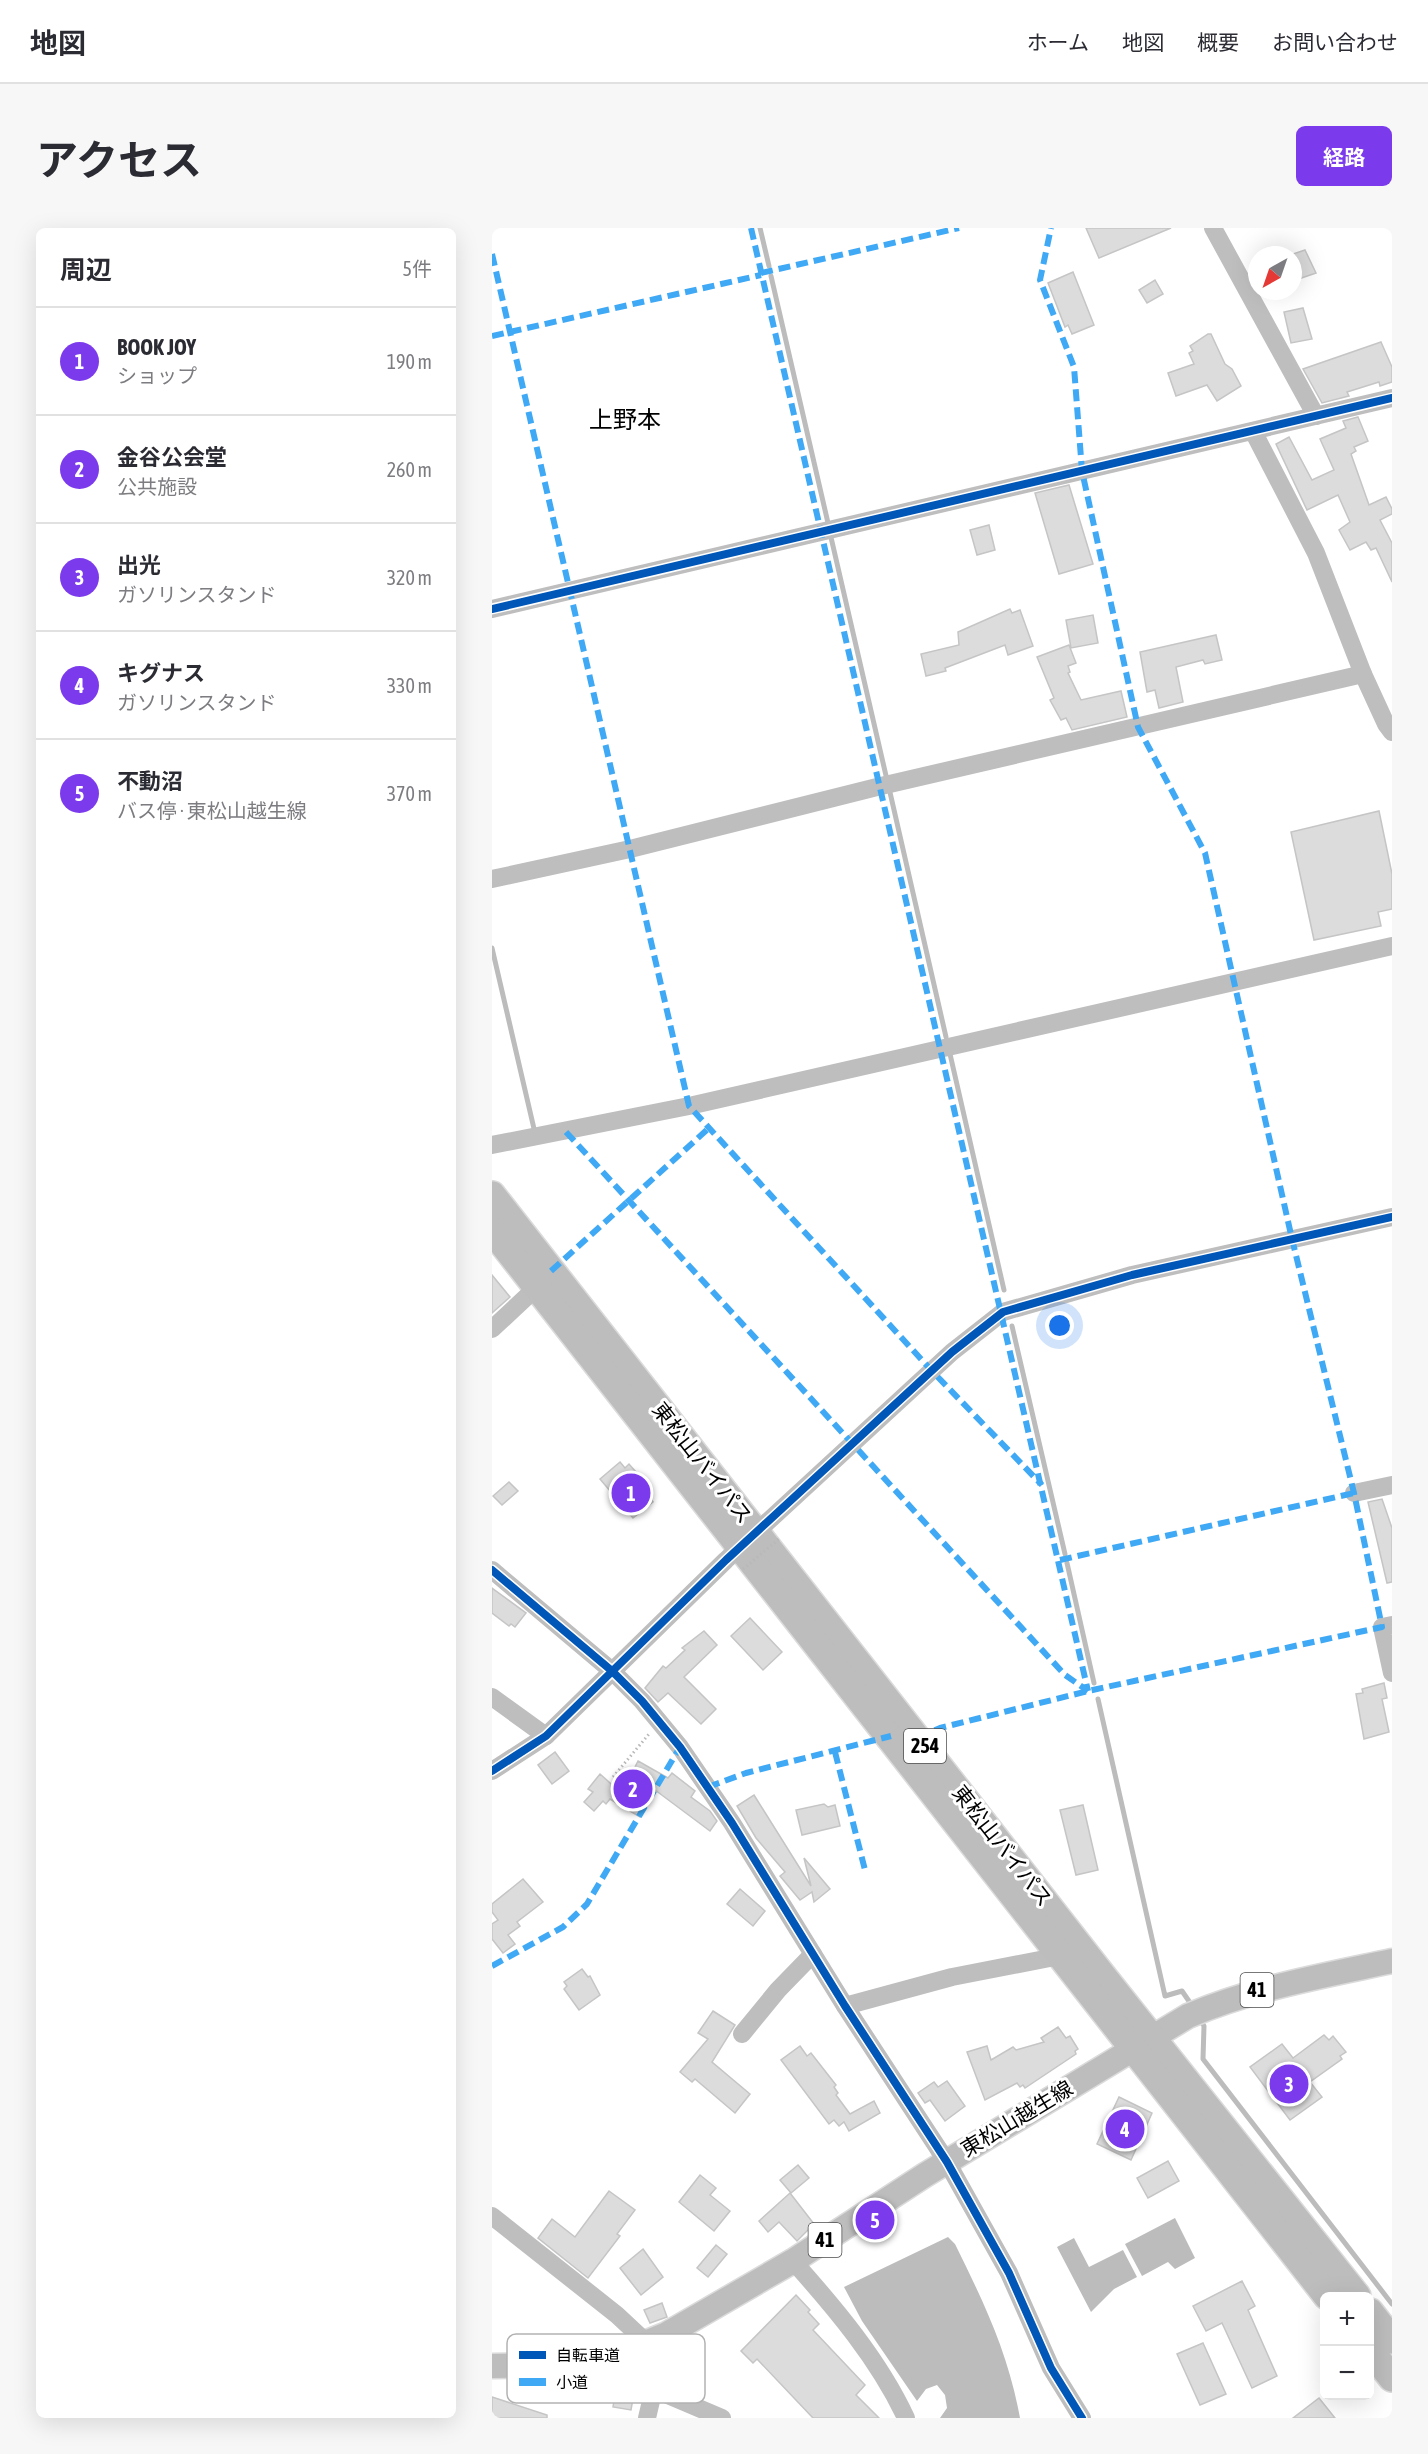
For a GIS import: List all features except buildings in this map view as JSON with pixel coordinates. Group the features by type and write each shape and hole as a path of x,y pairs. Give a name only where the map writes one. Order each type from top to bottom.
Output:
{"highway":[{"name":"東松山バイパス","path":"492,1196 1060,1956 1143,2043 1354,2292"},
{"name":"東松山バイパス","path":"492,1230 755,1547 1102,1975 1143,2043 1324,2292"},
{"path":"1374,2317 1392,2340"},
{"path":"1374,2355 1392,2378"}],"main road":[{"name":"東松山越生線","path":"666,2334 793,2261 947,2162 1188,2016 1226,2000 1266,1988 1392,1961"},
{"name":"東松山越生線","path":"492,2366 507,2366"}],"street":[{"path":"1212,228 1316,416"},
{"path":"492,609 1392,398"},
{"path":"1253,431 1316,553 1363,674 1392,732"},
{"path":"492,879 630,849 881,786 1363,674"},
{"path":"492,1145 700,1103 1392,946"},
{"path":"494,1767 546,1736 612,1671 755,1547 952,1352 1003,1312 1132,1275 1392,1217"},
{"path":"492,1329 537,1287"},
{"path":"1354,1493 1392,1485"},
{"path":"492,1570 612,1671 659,1721 732,1824 845,2006 947,2162 1009,2273 1051,2368 1082,2418"},
{"path":"1392,1625 1382,1627 1392,1672"},
{"path":"492,1697 546,1736"},
{"path":"742,2034 778,1990 813,1954"},
{"path":"845,2006 952,1977 1060,1956"},
{"path":"492,2216 617,2315 637,2334"},
{"path":"793,2261 827,2300 886,2381 906,2418"},
{"path":"647,2418 650,2403"},
{"path":"688,2403 722,2418"}],"path":[{"path":"613,1777 659,1721"}],"shaded area":[{"path":"1175,2218 1195,2258 1175,2269 1168,2262 1142,2276 1125,2244"},
{"path":"948,2237 955,2244 994,2328 1009,2371 1020,2418 940,2418 947,2408 945,2395 937,2385 926,2389 917,2401 862,2321 844,2287"},
{"path":"1074,2238 1089,2267 1123,2250 1137,2277 1114,2289 1091,2312 1057,2247"}],"waterway":[{"path":"760,228 769,266"},
{"path":"771,276 828,523"},
{"path":"830,533 887,780"},
{"path":"889,788 946,1037"},
{"path":"492,948 535,1133"},
{"path":"950,1054 1004,1290"},
{"path":"1012,1326 1065,1554"},
{"path":"1067,1563 1094,1683"},
{"path":"1098,1699 1165,1996 1182,1991 1193,2007"},
{"path":"1199,2018 1204,2026 1203,2059 1392,2304"}],"marked path":[{"path":"751,228 1088,1691"},
{"path":"761,273 959,228"},
{"path":"918,1737 940,1728 1088,1691 1382,1627 1354,1493 1292,1239 1205,853 1138,727 1082,471 1074,367 1040,280 1051,228"},
{"path":"492,254 689,1106 932,1371 1042,1485"},
{"path":"492,336 761,275"},
{"path":"551,1271 709,1128"},
{"path":"566,1132 1065,1675 1088,1691"},
{"path":"1060,1560 1354,1493"},
{"path":"708,1787 746,1773 891,1736"},
{"path":"492,1966 563,1927 587,1904 680,1747"},
{"path":"835,1752 866,1874"}],"cycle path":[{"path":"492,609 1392,398"},
{"path":"492,1771 546,1736 726,1560 952,1352 1003,1312 1132,1275 1392,1217"},
{"path":"492,1570 612,1671 642,1701 680,1747 732,1823 845,2006 947,2162 1009,2273 1051,2368 1082,2418"}],"place":[{"name":"BOOK JOY","path":"631,1493"},
{"name":"金谷公会堂","path":"633,1789"},
{"name":"出光","path":"1289,2084"},
{"name":"キグナス","path":"1125,2129"},
{"name":"不動沼","path":"875,2220"}],"district":[{"name":"上野本","path":"625,420"}]}
